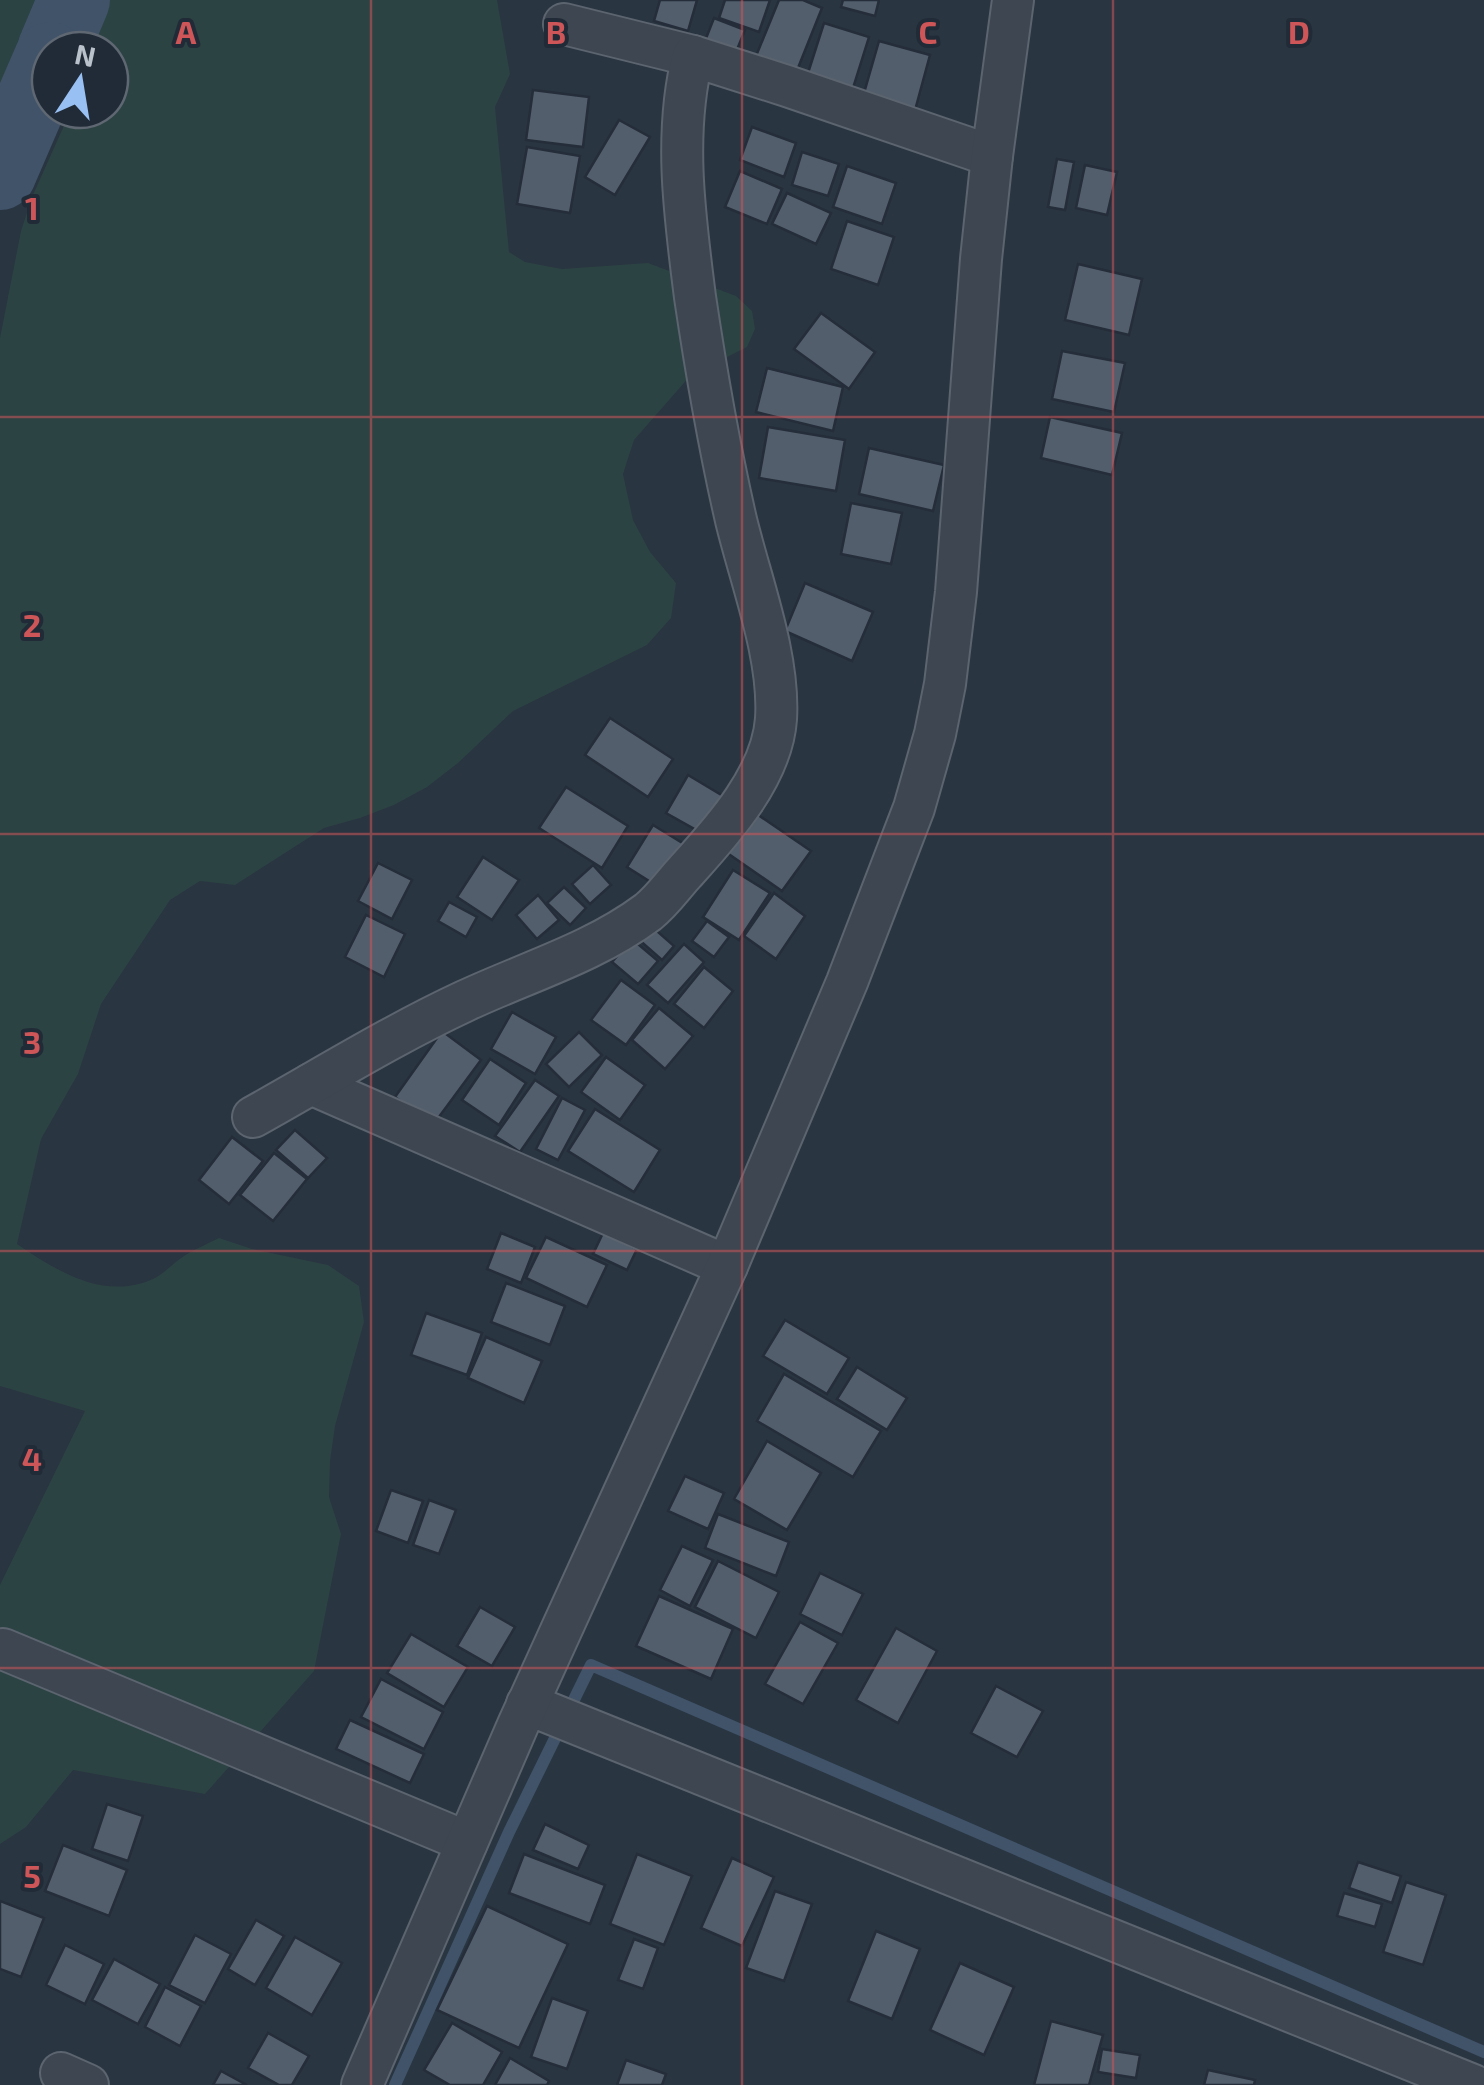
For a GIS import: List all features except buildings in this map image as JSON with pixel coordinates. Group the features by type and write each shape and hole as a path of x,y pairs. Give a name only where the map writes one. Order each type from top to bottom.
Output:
{"street":[{"path":"362,2085 467,1842 538,1708 847,982 914,808 945,684 956,592 981,258 1013,0"},
{"path":"564,24 693,56 992,156"},
{"path":"253,1117 428,1019 576,954 652,910 750,791 764,763 776,722 774,667 735,516 704,362 687,234 683,106 693,56"},
{"path":"311,1084 726,1266"},
{"path":"3,1649 467,1842"},
{"path":"538,1708 1473,2085"}],"green space":[{"path":"0,0 35,0 0,85"},
{"path":"110,0 497,0 510,74 495,107 509,252 525,262 562,269 648,263 736,296 752,311 755,329 747,347 691,375 634,440 623,474 633,520 650,552 676,583 671,618 647,645 513,711 458,763 427,787 394,805 324,828 235,885 200,881 170,900 101,1004 78,1074 41,1139 17,1244 65,1273 99,1285 135,1285 153,1279 184,1256 219,1238 328,1265 359,1286 364,1322 335,1426 330,1461 329,1497 341,1534 314,1671 205,1794 73,1770 26,1827 0,1844 0,1585 85,1411 0,1386 0,338 21,231 62,130 130,130 130,30 99,30"}],"waterway":[{"path":"61,30 74,0"},
{"path":"0,174 30,104"},
{"path":"395,2085 509,1832 591,1665 1484,2052"}]}
